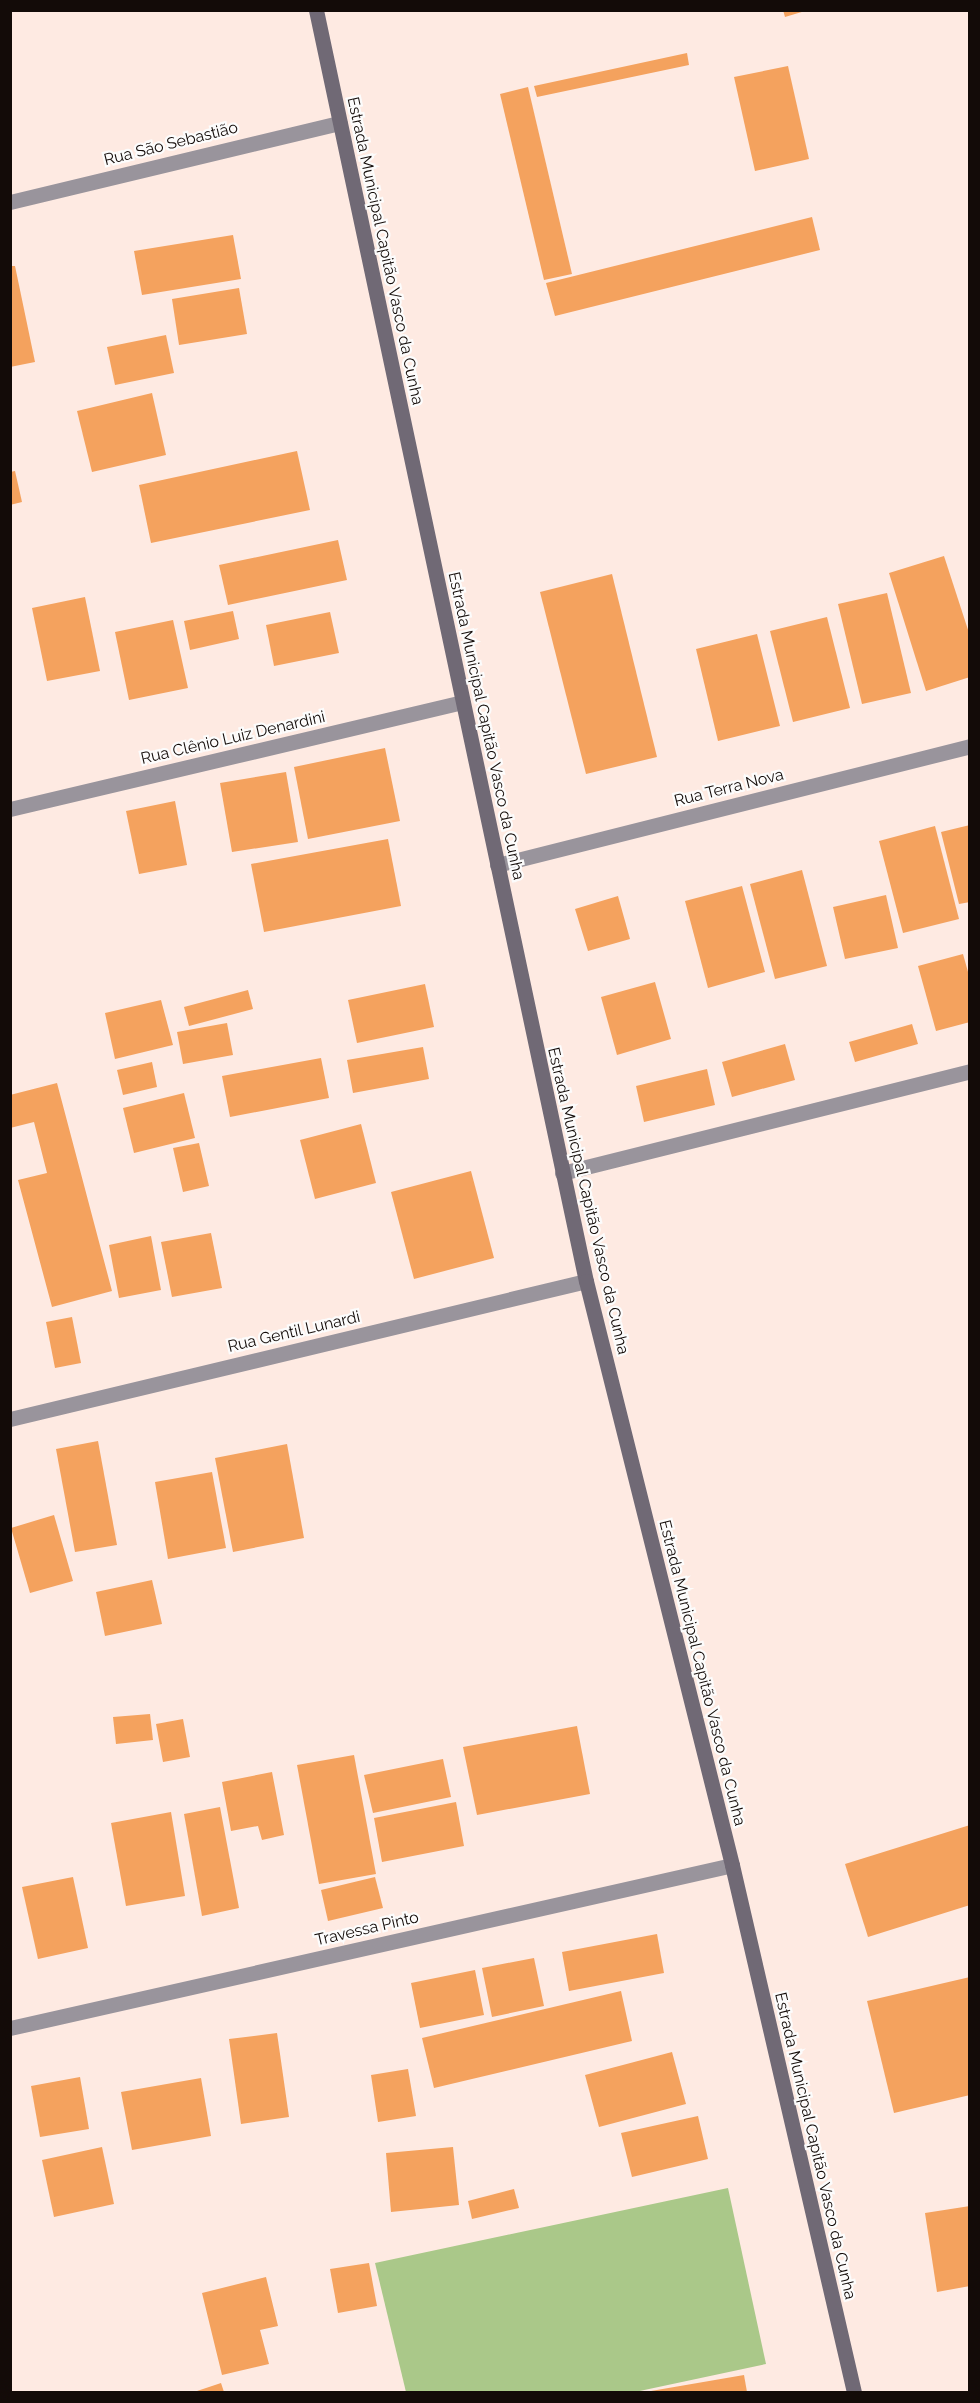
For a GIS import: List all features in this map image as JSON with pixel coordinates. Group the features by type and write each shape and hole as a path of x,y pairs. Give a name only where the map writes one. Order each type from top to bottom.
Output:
{"street":[{"name":"Estrada Municipal Capitão Vasco da Cunha","path":"316,10 585,1281 732,1865 854,2392"},
{"name":"Rua São Sebastião","path":"10,202 340,123"},
{"name":"Rua Clênio Luiz Denardini","path":"10,809 463,702"},
{"name":"Rua Terra Nova","path":"497,865 969,746"},
{"path":"562,1173 969,1071"},
{"name":"Rua Gentil Lunardi","path":"10,1419 585,1281"},
{"name":"Travessa Pinto","path":"10,2028 732,1865"}],"green space":[{"path":"728,2188 766,2364 635,2392 406,2392 375,2263"}],"building":[{"path":"783,10 805,10 805,11 785,17"},
{"path":"687,53 689,65 537,97 534,86"},
{"path":"788,66 809,159 755,171 734,77"},
{"path":"528,87 572,274 544,280 500,94"},
{"path":"812,217 820,250 555,316 546,283"},
{"path":"233,235 241,279 142,295 134,251"},
{"path":"10,266 15,266 35,362 10,367"},
{"path":"239,288 247,334 179,345 172,299"},
{"path":"166,335 174,373 115,385 107,347"},
{"path":"152,393 166,455 92,472 77,411"},
{"path":"297,451 310,510 151,543 139,485"},
{"path":"15,471 22,502 10,505 10,472"},
{"path":"338,540 347,580 228,605 219,565"},
{"path":"944,556 970,636 970,677 926,691 889,573"},
{"path":"612,574 657,757 586,774 540,592"},
{"path":"887,593 911,693 862,704 838,604"},
{"path":"85,597 100,671 47,681 32,608"},
{"path":"233,611 239,639 190,650 184,621"},
{"path":"330,612 339,653 274,666 266,625"},
{"path":"827,617 850,708 793,722 770,631"},
{"path":"173,620 188,688 129,700 115,632"},
{"path":"757,634 780,726 718,741 696,649"},
{"path":"385,748 400,821 308,839 294,767"},
{"path":"286,772 298,842 232,852 220,783"},
{"path":"175,801 187,865 139,874 126,811"},
{"path":"970,825 970,902 959,904 941,832"},
{"path":"935,826 959,919 903,933 879,841"},
{"path":"388,839 401,906 264,932 251,864"},
{"path":"802,870 827,966 775,979 750,884"},
{"path":"742,886 765,972 708,988 685,901"},
{"path":"886,895 898,948 845,959 833,907"},
{"path":"618,896 630,939 588,951 575,909"},
{"path":"963,954 970,979 970,1022 936,1031 918,966"},
{"path":"655,982 671,1039 617,1055 601,997"},
{"path":"425,984 434,1027 357,1043 348,1000"},
{"path":"248,990 253,1009 189,1026 184,1007"},
{"path":"161,1000 173,1045 115,1059 105,1013"},
{"path":"227,1023 233,1055 183,1064 177,1032"},
{"path":"912,1024 918,1044 855,1062 849,1042"},
{"path":"785,1044 795,1080 732,1097 722,1062"},
{"path":"423,1047 429,1079 353,1093 347,1060"},
{"path":"321,1058 329,1098 230,1117 222,1076"},
{"path":"152,1062 157,1087 123,1095 117,1070"},
{"path":"707,1069 715,1105 644,1122 636,1086"},
{"path":"57,1083 112,1291 52,1307 18,1180 47,1173 34,1122 10,1128 10,1095"},
{"path":"184,1093 195,1138 134,1153 123,1108"},
{"path":"361,1124 376,1183 315,1199 300,1140"},
{"path":"199,1143 209,1186 183,1192 173,1148"},
{"path":"471,1171 494,1258 414,1279 391,1192"},
{"path":"211,1233 222,1288 172,1297 161,1242"},
{"path":"151,1236 161,1290 119,1298 109,1245"},
{"path":"72,1317 81,1363 55,1368 46,1322"},
{"path":"98,1441 117,1545 75,1552 56,1449"},
{"path":"287,1444 304,1538 233,1552 215,1458"},
{"path":"212,1472 226,1548 168,1559 155,1482"},
{"path":"54,1515 73,1581 30,1593 11,1528"},
{"path":"152,1580 162,1624 105,1636 96,1592"},
{"path":"150,1714 153,1740 116,1744 113,1717"},
{"path":"183,1719 190,1757 163,1762 156,1724"},
{"path":"577,1726 590,1794 477,1815 463,1747"},
{"path":"354,1755 376,1874 319,1884 297,1765"},
{"path":"443,1759 451,1797 373,1813 364,1775"},
{"path":"272,1772 284,1835 262,1840 258,1826 231,1831 222,1782"},
{"path":"456,1802 464,1846 382,1862 374,1818"},
{"path":"220,1807 239,1908 202,1916 184,1814"},
{"path":"171,1812 185,1896 126,1906 111,1823"},
{"path":"970,1825 970,1905 868,1937 845,1864"},
{"path":"73,1877 88,1948 38,1959 22,1887"},
{"path":"375,1877 383,1908 328,1921 321,1890"},
{"path":"657,1934 664,1973 569,1991 562,1952"},
{"path":"534,1958 544,2006 492,2017 482,1968"},
{"path":"475,1970 484,2015 420,2028 411,1983"},
{"path":"970,1977 970,2095 894,2113 867,2001"},
{"path":"621,1991 632,2041 434,2088 422,2038"},
{"path":"277,2033 289,2117 241,2124 229,2039"},
{"path":"672,2052 686,2104 599,2127 585,2075"},
{"path":"408,2069 416,2116 378,2122 371,2075"},
{"path":"80,2077 89,2129 40,2137 31,2086"},
{"path":"201,2078 211,2136 132,2150 121,2092"},
{"path":"698,2116 708,2159 632,2177 621,2133"},
{"path":"102,2147 114,2204 54,2217 42,2160"},
{"path":"453,2147 459,2205 391,2212 386,2153"},
{"path":"514,2189 519,2208 472,2219 468,2201"},
{"path":"970,2206 970,2286 937,2292 925,2213"},
{"path":"369,2263 377,2306 338,2313 330,2269"},
{"path":"266,2277 278,2326 260,2330 269,2364 222,2375 202,2293"},
{"path":"744,2375 747,2392 651,2392 651,2391"},
{"path":"221,2383 224,2392 194,2392"}]}
